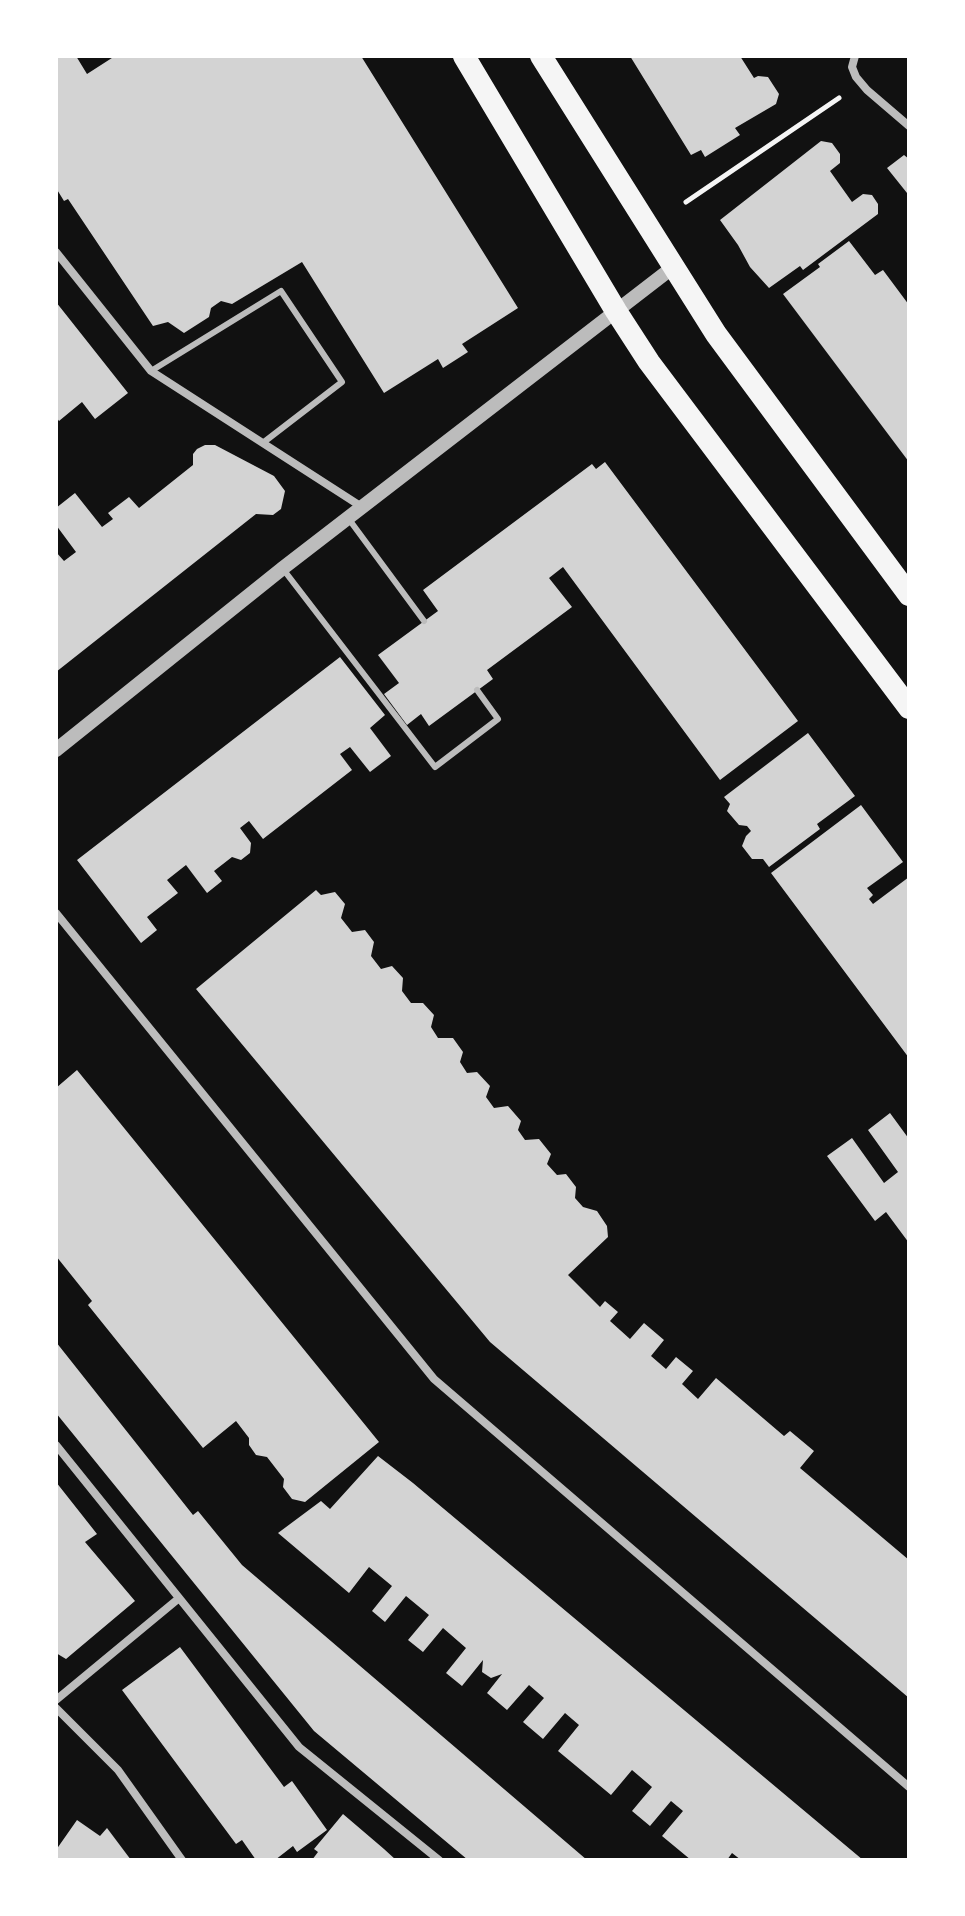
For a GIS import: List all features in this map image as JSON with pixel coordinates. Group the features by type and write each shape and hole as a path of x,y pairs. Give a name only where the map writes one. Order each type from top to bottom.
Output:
{"highway":[{"path":"464,56 616,311 674,397 909,708"},
{"path":"541,56 716,334 909,595"}],"street":[{"path":"855,56 852,67 856,77 909,126"},
{"path":"56,252 151,371 362,507"},
{"path":"56,750 283,568 672,268"},
{"path":"56,913 434,1379 909,1787"},
{"path":"56,1445 299,1747 439,1860"},
{"path":"56,1700 178,1599"},
{"path":"56,1708 118,1770 182,1860"}],"lane":[{"path":"151,371 281,291 342,382 264,442"},
{"path":"348,518 424,621"},
{"path":"283,568 435,767 498,719 477,690"}],"path":[{"path":"686,202 847,93 867,90"}],"building":[{"path":"56,56 76,56 87,74 115,56 361,56 518,308 462,344 468,352 443,368 438,359 384,393 302,262 232,304 221,301 211,308 209,317 184,333 168,322 153,326 68,199 64,201 56,188"},
{"path":"630,56 740,56 754,78 768,77 779,94 776,104 735,128 740,135 705,157 701,150 691,155"},
{"path":"821,141 832,143 840,154 840,163 830,171 852,202 863,194 872,195 878,204 878,214 803,270 800,266 769,288 750,267 720,220"},
{"path":"904,155 909,159 907,193 887,168"},
{"path":"849,241 875,275 883,270 909,305 909,462 783,294"},
{"path":"56,302 128,393 95,419 82,402 59,421 56,417"},
{"path":"205,445 215,445 274,476 285,491 281,509 273,515 256,514 56,672 56,552 64,561 76,552 56,525 56,508 75,493 102,527 113,519 108,513 129,497 139,508 193,465 193,454"},
{"path":"605,462 798,721 720,780 563,567 549,578 572,607 487,670 493,679 429,726 421,714 407,725 384,694 399,683 378,655 438,611 423,590 592,464 596,469"},
{"path":"340,657 385,715 370,728 391,756 370,772 350,747 340,754 352,770 263,839 249,821 240,828 251,843 250,853 241,860 232,857 214,871 222,881 207,893 186,865 167,880 178,893 147,917 157,930 141,943 77,860"},
{"path":"808,733 855,796 817,824 820,829 769,867 763,859 752,859 742,846 751,831 747,826 739,825 727,811 730,804 724,797"},
{"path":"861,805 903,862 867,888 873,895 869,899 873,904 909,877 909,1058 771,873"},
{"path":"316,890 321,895 335,892 345,904 341,918 352,932 365,930 374,942 371,956 381,969 392,966 403,978 402,991 411,1003 423,1003 434,1015 431,1027 438,1038 453,1038 463,1052 460,1062 467,1073 477,1072 490,1086 486,1097 494,1108 508,1106 521,1121 518,1130 525,1140 539,1139 551,1154 547,1164 557,1175 566,1174 576,1187 575,1198 583,1207 597,1211 607,1226 608,1237 568,1275 600,1307 605,1301 618,1312 610,1321 630,1339 644,1323 664,1340 651,1356 666,1369 676,1357 693,1371 682,1384 698,1399 716,1378 784,1436 790,1431 814,1451 800,1468 909,1560 909,1698 490,1342 196,989"},
{"path":"77,1070 379,1442 305,1502 292,1499 283,1487 284,1479 267,1457 256,1455 249,1445 249,1438 236,1421 203,1448 88,1305 92,1301 56,1256 56,1088"},
{"path":"890,1113 909,1139 909,1243 886,1212 875,1221 827,1156 852,1138 884,1183 898,1172 868,1130"},
{"path":"56,1342 193,1515 198,1511 242,1565 587,1860 468,1860 314,1731 56,1413"},
{"path":"378,1456 863,1860 741,1860 732,1853 727,1860 691,1860 662,1836 683,1811 671,1801 650,1826 632,1811 652,1787 632,1770 611,1795 558,1751 579,1725 565,1713 543,1739 523,1722 544,1698 529,1685 507,1710 487,1693 502,1674 491,1678 482,1672 483,1660 462,1686 446,1673 466,1648 443,1628 423,1652 408,1640 429,1615 406,1596 385,1622 372,1611 392,1586 369,1567 349,1593 278,1533 321,1501 330,1509"},
{"path":"56,1482 97,1534 85,1542 135,1601 66,1659 56,1653"},
{"path":"180,1647 284,1787 292,1781 327,1830 297,1852 293,1846 275,1860 256,1860 242,1840 236,1844 122,1690"},
{"path":"343,1814 396,1860 312,1860 318,1852 314,1849"},
{"path":"77,1820 100,1836 107,1828 131,1860 56,1860 56,1850"}]}
